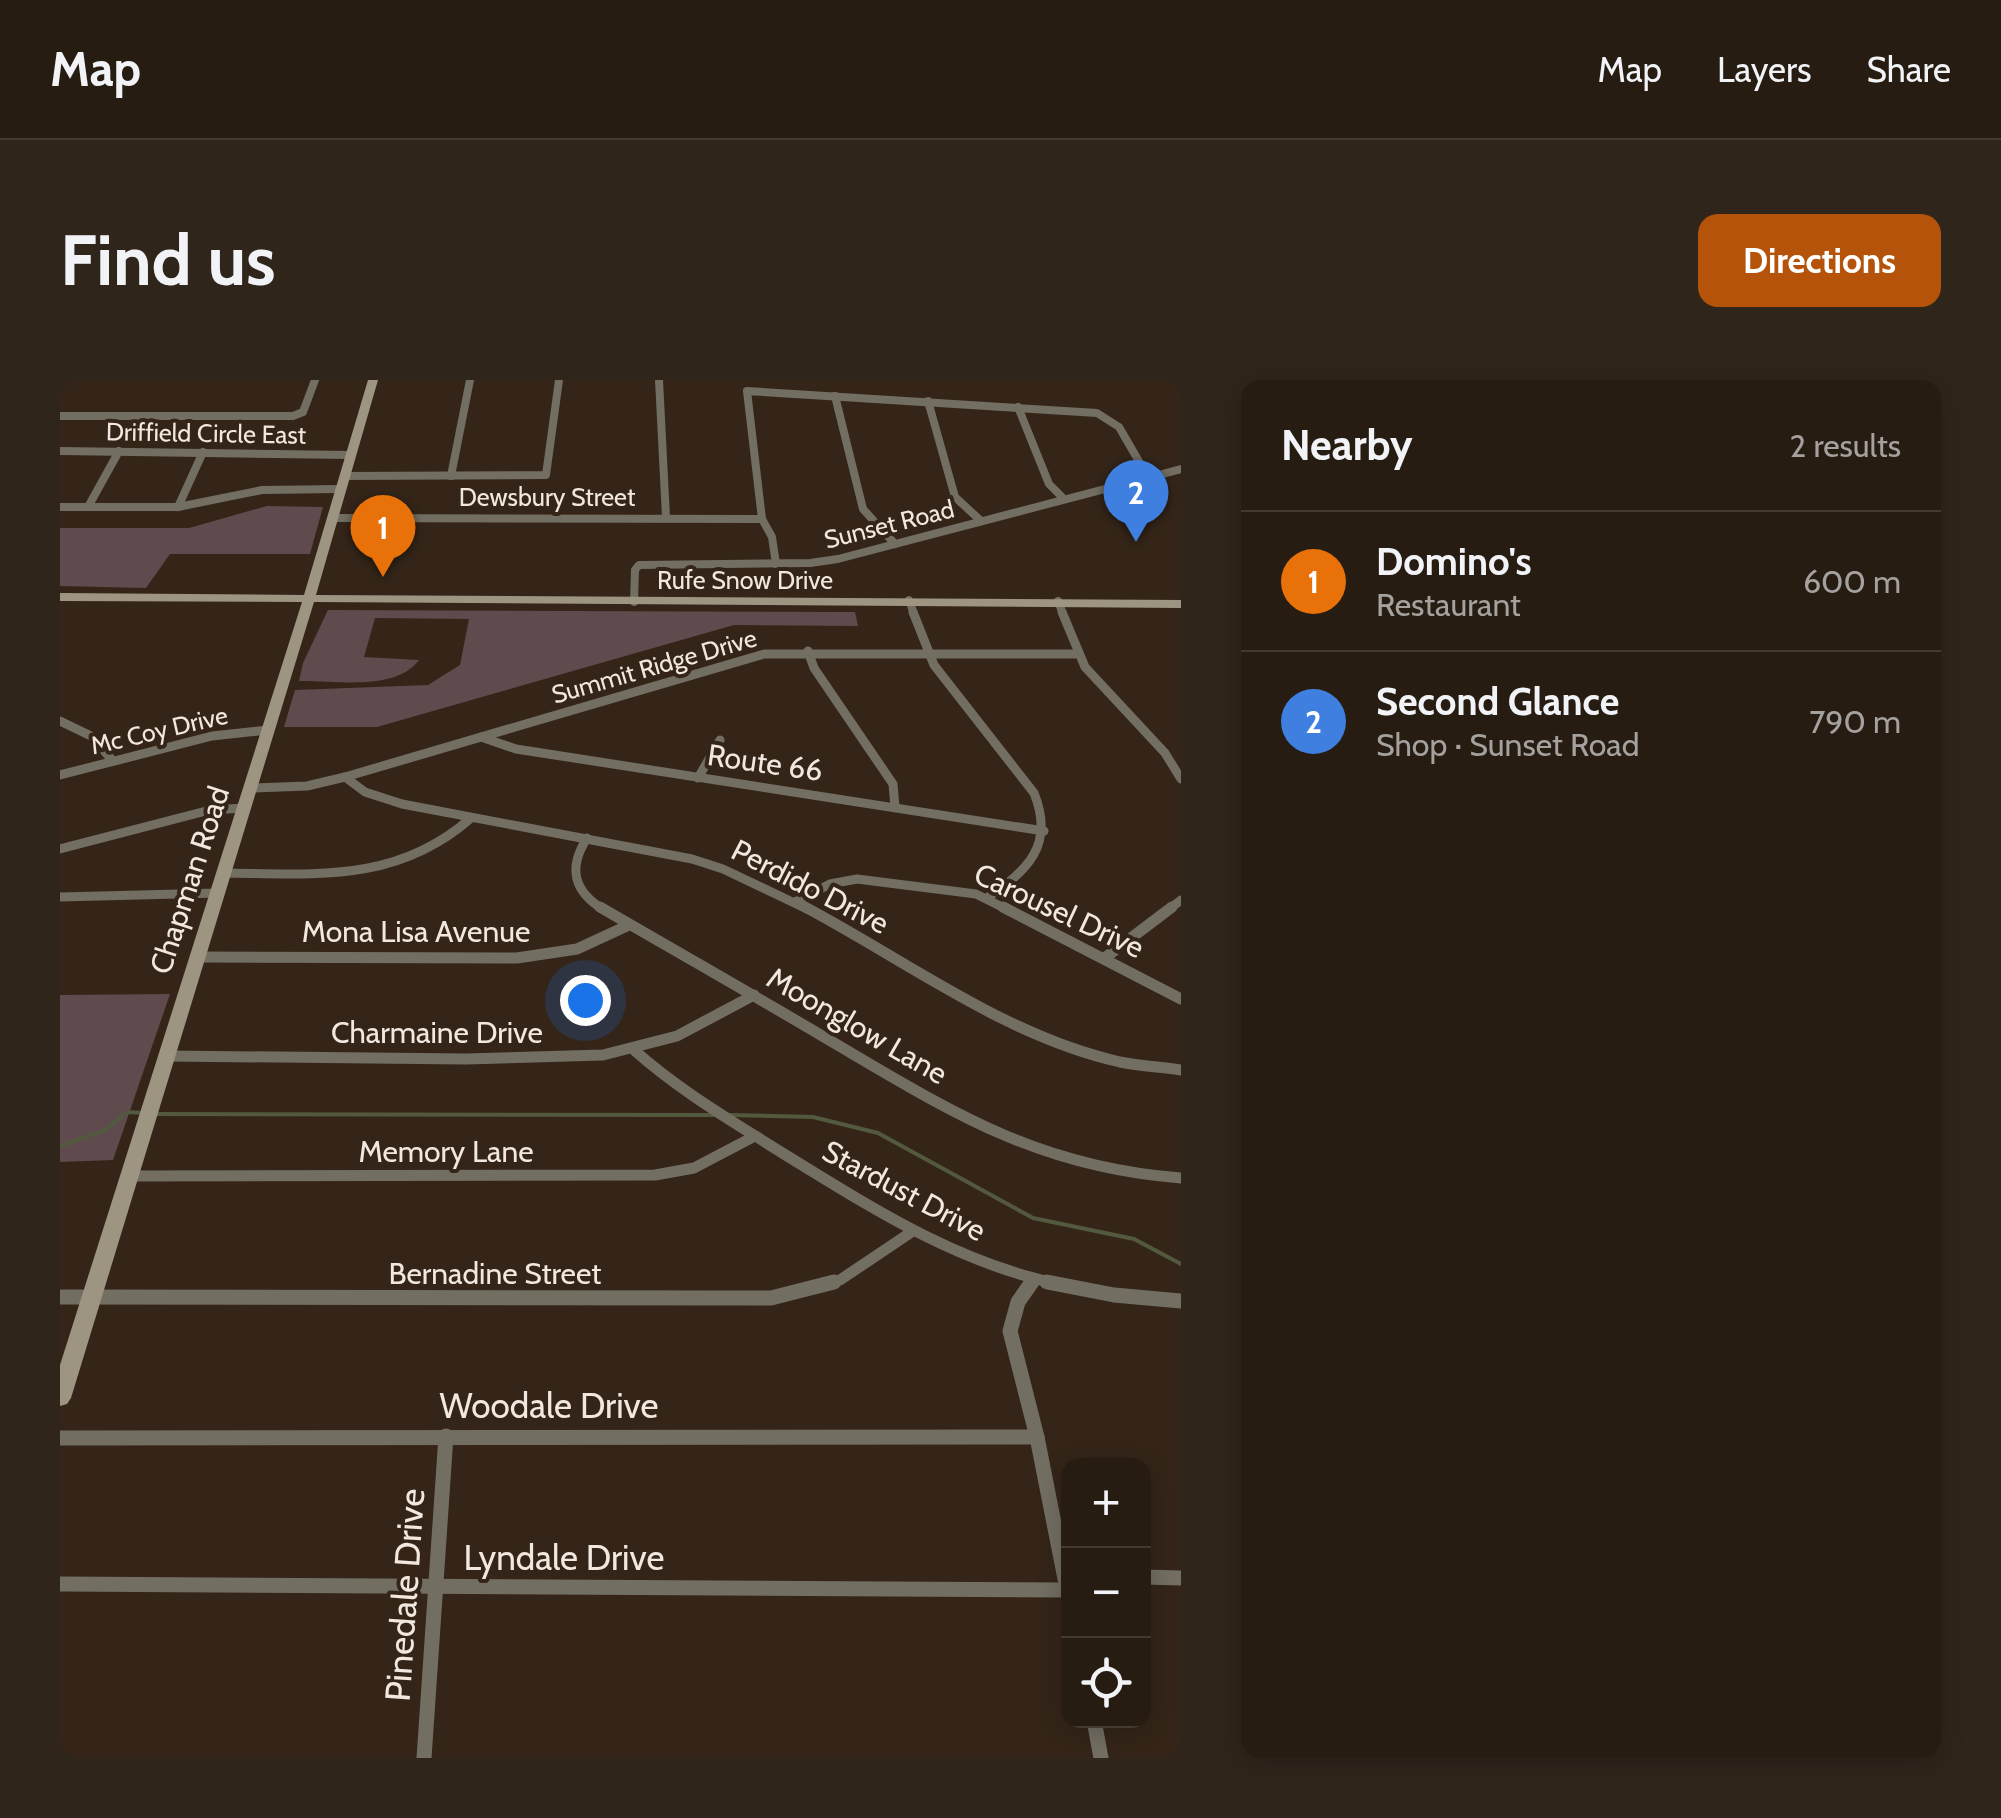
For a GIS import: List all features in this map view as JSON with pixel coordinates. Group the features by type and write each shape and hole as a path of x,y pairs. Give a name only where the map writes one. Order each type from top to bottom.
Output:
{"street":[{"path":"60,416 293,416 303,412 314,380"},
{"name":"Chapman Road","path":"60,1398 374,380"},
{"path":"451,476 470,380"},
{"path":"344,476 549,474 559,380"},
{"path":"658,380 666,517"},
{"path":"776,564 772,536 762,518 747,391 1103,414 1119,427 1148,476"},
{"path":"835,396 863,509 895,544"},
{"path":"928,401 956,497 981,521"},
{"path":"1018,407 1049,484 1064,499"},
{"name":"Driffield Circle East","path":"60,452 351,455"},
{"path":"88,507 119,452"},
{"path":"178,507 203,452"},
{"name":"Sunset Road","path":"634,602 634,570 639,565 838,560 1181,469"},
{"path":"60,507 178,507 262,490 340,489"},
{"name":"Dewsbury Street","path":"332,518 762,518"},
{"name":"Rufe Snow Drive","path":"60,594 1181,604"},
{"path":"916,600 913,616 918,618 926,651 1034,793 1044,814 1044,831 1027,864 1011,883 987,898"},
{"path":"1058,600 1077,654 1110,696 1165,753 1181,779"},
{"path":"808,652 814,668 893,784 895,806"},
{"name":"Summit Ridge Drive","path":"251,788 307,786 345,777 764,654 1077,654"},
{"path":"60,721 91,736 113,761"},
{"name":"Mc Coy Drive","path":"60,775 212,736 268,730"},
{"name":"Route 66","path":"480,737 501,746 1044,831"},
{"path":"698,778 720,740"},
{"name":"Perdido Drive","path":"345,777 365,792 386,800 694,859 795,902 976,1001 1062,1043 1122,1062 1181,1070"},
{"path":"60,849 210,810 245,808"},
{"path":"224,873 369,871 448,843 471,818"},
{"name":"Moonglow Lane","path":"587,838 575,856 576,886 591,902 629,924 961,1114 1044,1154 1104,1173 1181,1178"},
{"name":"Carousel Drive","path":"795,902 830,884 858,880 954,889 987,898 1106,957 1181,1000"},
{"path":"60,896 218,893"},
{"path":"1106,957 1181,900"},
{"name":"Mona Lisa Avenue","path":"197,956 517,958 577,949 629,924"},
{"name":"Charmaine Drive","path":"167,1056 540,1059 634,1050 677,1036 754,995"},
{"name":"Stardust Drive","path":"634,1050 699,1101 913,1232 990,1266 1034,1279 1113,1296 1181,1301"},
{"name":"Memory Lane","path":"128,1176 655,1175 694,1168 755,1136"},
{"name":"Bernadine Street","path":"60,1297 771,1298 840,1280 913,1232"},
{"path":"1034,1279 1018,1302 1010,1331 1061,1552"},
{"name":"Pinedale Drive","path":"424,1758 446,1436"},
{"name":"Woodale Drive","path":"60,1438 1037,1437"},
{"path":"1151,1578 1181,1578"},
{"name":"Lyndale Drive","path":"60,1584 1061,1585"},
{"path":"1095,1728 1101,1758"}],"shaded area":[{"path":"267,506 323,507 310,554 170,554 146,588 60,586 60,528 189,528"},
{"path":"328,610 855,612 858,626 734,625 377,727 284,727 295,690 428,685 460,665 469,619 375,618 364,657 419,660 408,670 395,677 364,682 299,681 303,663"},
{"path":"170,994 113,1160 60,1162 60,995"}],"waterway":[{"path":"60,1146 105,1130 127,1112 144,1113"},
{"path":"154,1114 714,1115"},
{"path":"729,1115 813,1117 878,1133 1033,1218 1134,1239 1181,1264"}],"place":[{"name":"Second Glance","path":"1136,542"},
{"name":"Domino's","path":"383,577"}]}
